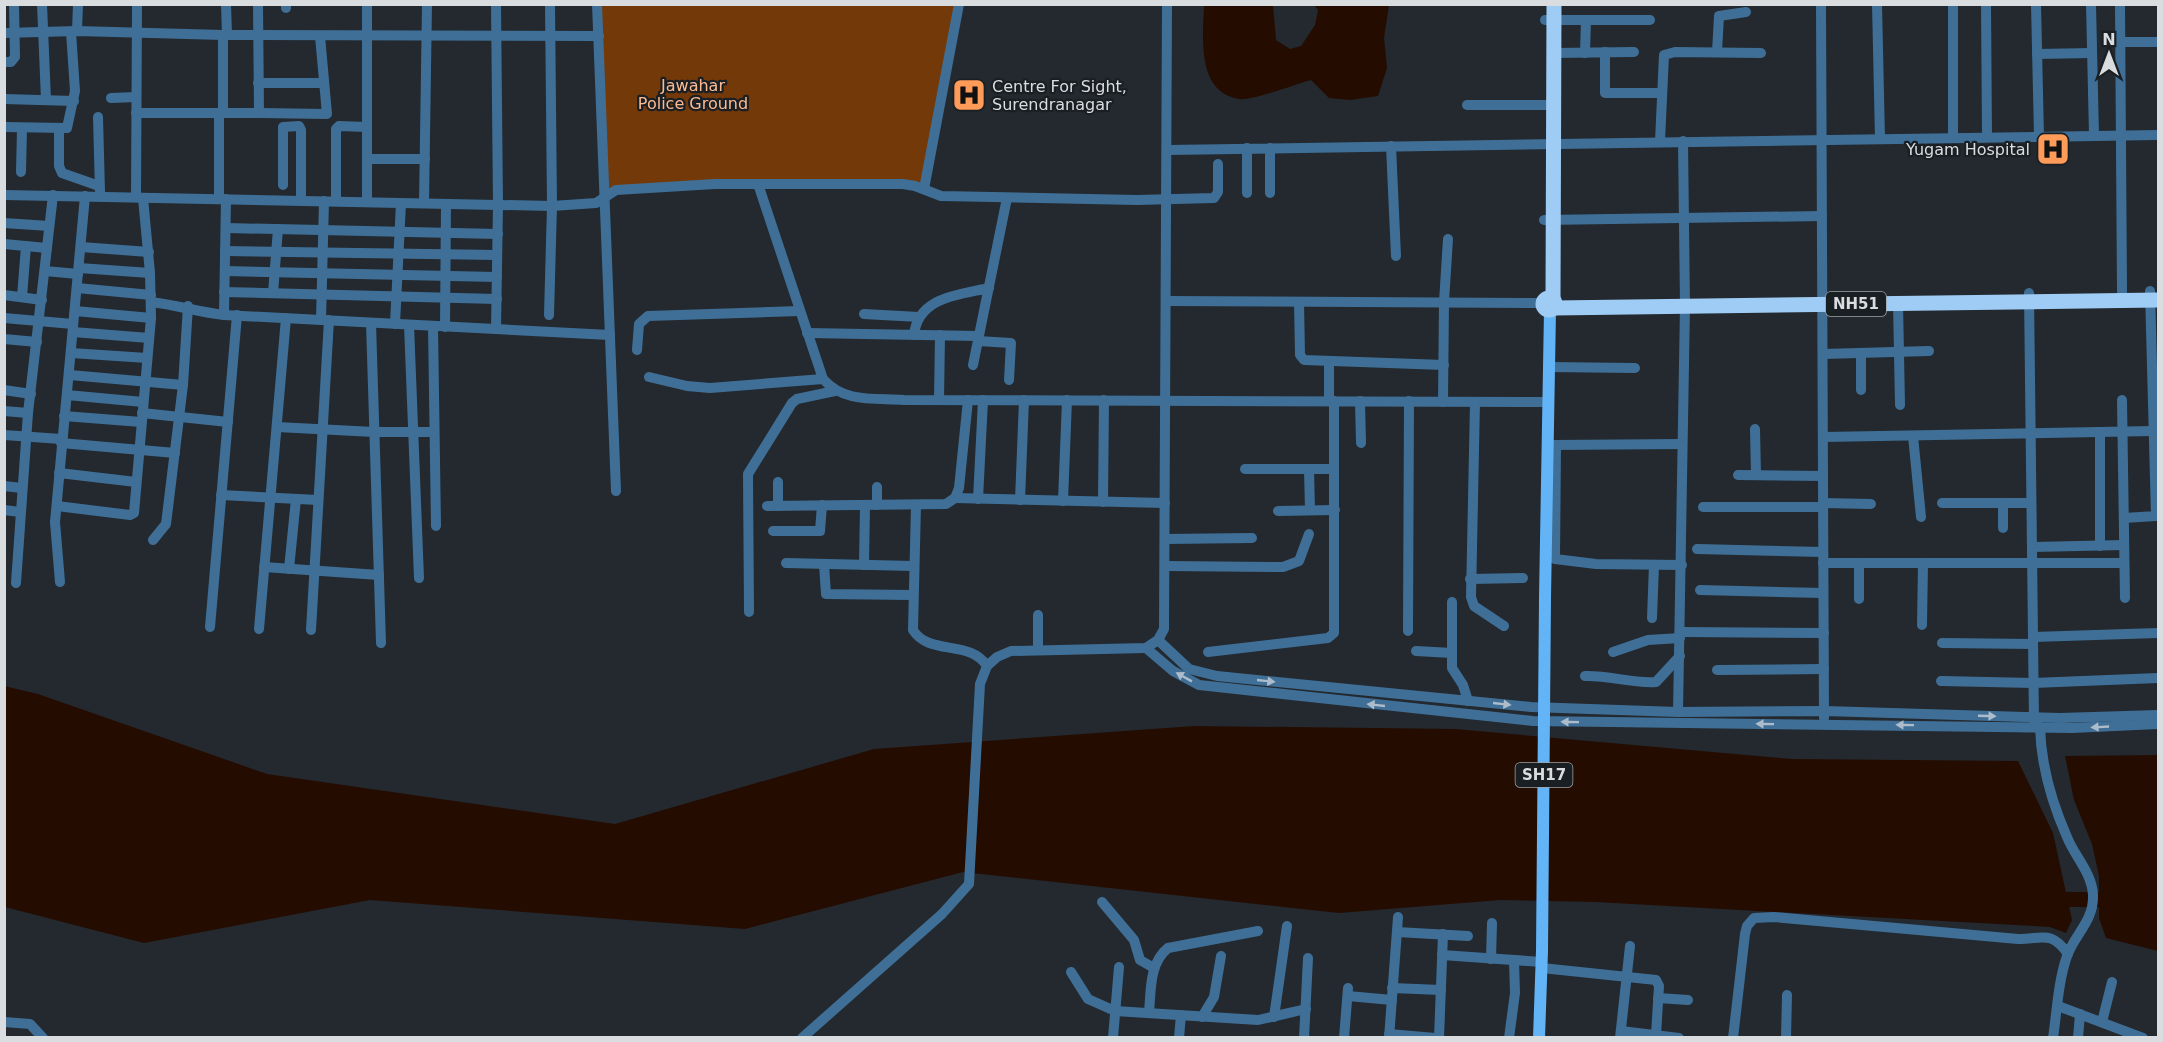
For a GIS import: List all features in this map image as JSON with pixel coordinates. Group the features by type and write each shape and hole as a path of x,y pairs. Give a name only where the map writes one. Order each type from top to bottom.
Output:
{"highway":[{"path":"1549,12 1554,53 1548,220 1550,303"},
{"path":"1549,12 1546,105 1550,142"},
{"name":"NH51","path":"1823,300 1898,303 2122,292 2154,295"},
{"name":"NH51","path":"1550,303 2154,295"}],"main road":[{"name":"SH17","path":"1539,1038 1542,960 1545,598 1552,445 1548,402 1550,303"}],"street":[{"path":"4,62 11,62 15,57 10,33 14,4"},
{"path":"42,4 46,100"},
{"path":"4,127 59,129 68,126 74,101 74,32 78,4"},
{"path":"57,506 132,515 151,318 149,252 140,197 136,113 137,4"},
{"path":"224,315 226,228 221,112 226,4"},
{"path":"258,4 259,113"},
{"path":"367,4 367,202"},
{"path":"424,203 427,4"},
{"path":"496,4 498,205 496,329"},
{"path":"549,315 552,206 550,4"},
{"path":"597,4 616,491"},
{"path":"924,189 959,4"},
{"path":"802,1038 942,914 969,884 980,684 987,666 997,657 1011,651 1146,648 1158,640 1164,629 1167,4"},
{"path":"1821,4 1824,724"},
{"path":"1876,4 1880,139"},
{"path":"1953,4 1953,138"},
{"path":"1986,4 1988,137"},
{"path":"2036,4 2039,137"},
{"path":"2091,4 2094,136"},
{"path":"2120,4 2123,135 2122,292"},
{"path":"1549,12 1586,20 1650,20"},
{"path":"1717,52 1719,16 1746,12"},
{"path":"1585,52 1586,20"},
{"path":"10,33 599,36"},
{"path":"136,113 221,112 324,116 328,111 320,36"},
{"path":"2121,42 2158,42"},
{"path":"1660,141 1664,55 1675,51 1761,53"},
{"path":"1605,52 1605,93 1661,93"},
{"path":"1554,53 1634,52"},
{"path":"2037,54 2092,53"},
{"path":"258,83 324,83"},
{"path":"111,98 136,97"},
{"path":"4,99 74,101"},
{"path":"1467,105 1546,105"},
{"path":"98,117 100,191"},
{"path":"283,185 283,127 299,126 301,130 301,201"},
{"path":"336,201 336,129 339,126 367,127"},
{"path":"21,172 22,128"},
{"path":"59,129 59,166 62,173 100,191 140,197 552,206 596,203 616,190 758,184 903,184 941,196 1166,200 1214,198 1218,192 1218,164"},
{"path":"1167,150 1550,142 2158,135"},
{"path":"1678,712 1685,302 1683,141"},
{"path":"1391,146 1396,256"},
{"path":"1247,148 1247,193"},
{"path":"1270,148 1270,193"},
{"path":"367,159 425,159"},
{"path":"758,184 822,379 835,391 851,397 939,400 1548,402"},
{"path":"4,195 85,196 100,191"},
{"path":"16,583 28,413 53,195"},
{"path":"60,582 55,527 85,196"},
{"path":"973,365 1007,198"},
{"path":"311,630 322,431 325,320 321,294 324,201"},
{"path":"395,324 401,203"},
{"path":"445,327 446,204"},
{"path":"1548,220 1822,216"},
{"path":"4,223 49,226"},
{"path":"226,228 498,234"},
{"path":"273,293 278,229"},
{"path":"1443,402 1444,302 1448,239"},
{"path":"4,244 47,248"},
{"path":"22,297 26,246"},
{"path":"81,247 149,252"},
{"path":"225,251 497,255"},
{"path":"45,271 150,273"},
{"path":"225,271 497,277"},
{"path":"77,288 151,299 188,306 196,311 224,315 610,335"},
{"path":"914,335 919,316 929,306 940,300 989,288"},
{"path":"224,292 497,299"},
{"path":"4,295 42,300"},
{"path":"2124,518 2156,516 2156,444 2153,431 2154,295"},
{"path":"2029,297 2033,683 2036,724 2041,756 2055,804 2067,837 2089,877 2093,892 2093,910 2085,928 2068,954 2053,1038"},
{"path":"1166,301 1550,303"},
{"path":"1299,302 1301,358 1329,363 1444,365"},
{"path":"1898,303 1900,405"},
{"path":"153,540 166,524 183,385 188,306"},
{"path":"75,311 151,318"},
{"path":"637,350 639,324 648,316 799,311"},
{"path":"864,314 919,316"},
{"path":"210,627 237,315"},
{"path":"4,318 39,321 149,338"},
{"path":"259,629 286,318"},
{"path":"370,323 381,643"},
{"path":"409,325 419,578"},
{"path":"433,326 436,526"},
{"path":"807,333 940,335 1011,343 1010,380"},
{"path":"939,400 940,335"},
{"path":"4,339 37,342"},
{"path":"1823,354 1929,351"},
{"path":"71,353 147,358"},
{"path":"1861,353 1861,390"},
{"path":"109,378 110,356"},
{"path":"1208,652 1332,636 1335,629 1335,510 1329,363"},
{"path":"1549,367 1635,368"},
{"path":"70,375 183,385"},
{"path":"649,377 687,387 710,388 822,379"},
{"path":"4,390 31,394"},
{"path":"749,612 748,474 792,403 797,399 835,391"},
{"path":"67,395 142,412 228,422"},
{"path":"955,498 962,461 968,400"},
{"path":"978,499 983,400"},
{"path":"1020,500 1024,400"},
{"path":"1063,501 1067,400"},
{"path":"1103,502 1104,400"},
{"path":"2122,400 2125,598"},
{"path":"1360,401 1361,443"},
{"path":"1408,631 1409,401"},
{"path":"1475,402 1471,597 1474,606 1504,626"},
{"path":"4,411 28,413"},
{"path":"64,416 142,412"},
{"path":"277,427 322,431 434,432"},
{"path":"1755,429 1756,475"},
{"path":"1823,437 2153,431"},
{"path":"2100,432 2100,546"},
{"path":"4,435 175,453"},
{"path":"1913,436 1921,517"},
{"path":"1682,444 1552,445 1555,559 1596,564 1682,565"},
{"path":"1245,469 1334,469"},
{"path":"1309,469 1310,510"},
{"path":"59,473 136,482"},
{"path":"1738,475 1823,476"},
{"path":"778,482 773,506 946,504 955,498 1165,503"},
{"path":"4,486 22,488"},
{"path":"877,487 877,505"},
{"path":"221,495 318,500"},
{"path":"289,569 296,499"},
{"path":"1942,503 2031,503"},
{"path":"2002,528 2003,503"},
{"path":"1703,507 1871,504"},
{"path":"773,531 820,531 822,505"},
{"path":"864,565 865,505"},
{"path":"916,505 911,621 916,635 929,643 968,651 978,656 987,666"},
{"path":"4,510 21,512"},
{"path":"1278,511 1335,510"},
{"path":"1166,566 1283,567 1299,561 1310,534"},
{"path":"1165,538 1252,538"},
{"path":"2032,547 2124,545"},
{"path":"1697,549 1823,557 1859,563 2124,563"},
{"path":"786,563 913,566"},
{"path":"1858,599 1859,563"},
{"path":"1922,625 1923,563"},
{"path":"824,564 826,594 912,595"},
{"path":"1652,618 1653,565"},
{"path":"264,567 379,575"},
{"path":"1470,579 1523,578"},
{"path":"1700,590 1823,593"},
{"path":"1452,602 1452,668 1463,685 1468,700"},
{"path":"1038,615 1038,650"},
{"path":"1613,652 1648,640 1680,635 1824,633"},
{"path":"1942,644 2158,633"},
{"path":"1158,640 1189,669 1209,675 1531,707 1678,712 1824,711 2036,724 2158,715"},
{"path":"1146,648 1186,680 1199,685 1533,721 2158,724"},
{"path":"1416,651 1452,653"},
{"path":"1585,676 1608,675 1639,682 1656,682 1680,656"},
{"path":"1717,670 1824,669"},
{"path":"1941,681 2033,683 2158,678"},
{"path":"1102,902 1134,940 1140,960 1154,968"},
{"path":"1398,916 1389,1036 1437,1038 1443,934"},
{"path":"1734,1038 1745,934 1747,926 1754,918 1774,917 2018,939 2045,937 2059,942 2068,954"},
{"path":"1491,959 1492,923"},
{"path":"1274,1017 1287,926"},
{"path":"1149,1013 1154,968 1161,953 1168,948 1258,931"},
{"path":"1396,932 1468,936"},
{"path":"1630,946 1621,1034 1680,1038"},
{"path":"1442,955 1542,960 1656,980 1659,986 1656,1035"},
{"path":"1202,1017 1214,997 1221,956"},
{"path":"1304,1038 1308,958"},
{"path":"1509,1038 1515,993 1514,960"},
{"path":"1113,1038 1119,967"},
{"path":"1071,972 1088,999 1115,1011 1258,1020 1306,1009"},
{"path":"2102,1022 2112,982"},
{"path":"1392,988 1441,990"},
{"path":"1344,1038 1348,992 1392,1000"},
{"path":"1786,1038 1787,995"},
{"path":"1658,998 1688,1000"},
{"path":"2058,1006 2102,1022 2117,1033 2143,1038"},
{"path":"2079,1038 2080,1014"},
{"path":"1179,1038 1181,1015"},
{"path":"4,1022 30,1024 43,1038"}],"green space":[{"name":"Jawahar Police Ground","path":"597,5 959,5 924,189 715,184 605,196"}],"shaded area":[{"path":"1204,5 1273,5 1276,40 1290,49 1301,46 1315,25 1318,10 1314,5 1389,5 1384,38 1387,68 1378,96 1350,100 1329,98 1311,80 1245,99 1225,94 1215,86 1205,61"},
{"path":"4,686 38,694 267,774 615,824 874,749 1194,726 1455,729 1792,759 2018,761 2053,833 2072,920 2066,933 2050,927 1596,902 1500,900 1339,913 963,872 745,929 370,900 144,943 5,907"},
{"path":"2158,755 2158,951 2106,938 2099,918 2099,876 2092,844 2074,800 2065,756"}],"waterway":[{"path":"2049,899 2106,900"}],"place":[{"name":"Centre For Sight, Surendranagar","path":"969,95"},
{"name":"Yugam Hospital","path":"2053,149"}]}
